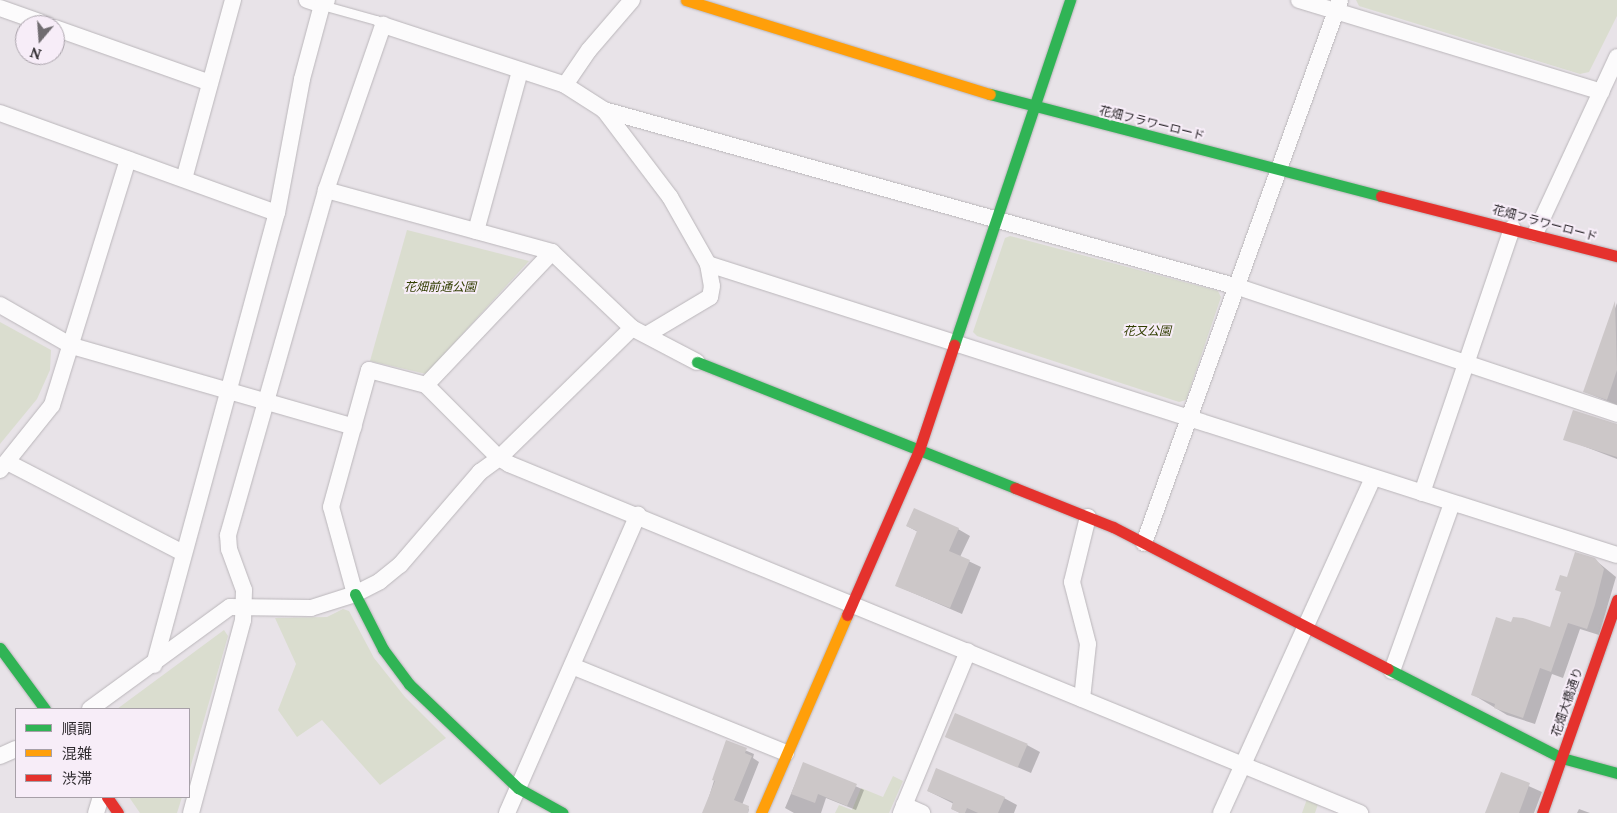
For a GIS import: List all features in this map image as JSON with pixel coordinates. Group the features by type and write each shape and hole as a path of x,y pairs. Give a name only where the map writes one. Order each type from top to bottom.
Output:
{"street":[{"path":"184,179 233,0"},
{"path":"565,85 589,50 632,0"},
{"name":"花畑フラワーロード","path":"686,0 1035,108 1617,256"},
{"path":"760,813 919,450 1070,0"},
{"path":"1299,0 1338,6 1602,92"},
{"path":"154,665 277,213 302,79 319,2"},
{"path":"1144,543 1191,418 1338,6"},
{"path":"0,8 20,15"},
{"path":"191,813 243,620 244,590 229,549 228,535 326,190 383,26 565,85 604,110 1238,287 1617,414"},
{"path":"65,32 210,83"},
{"path":"1535,234 1617,57"},
{"path":"476,231 520,71"},
{"path":"91,708 154,665 230,607 311,608 355,594 400,565 480,472 499,458 639,331 710,297 712,286 708,264 670,197 604,110"},
{"path":"0,113 277,213"},
{"path":"128,160 72,346 52,405 3,466 183,554"},
{"path":"326,190 552,252 639,331 697,362 1088,517 1144,543 1562,758 1617,772"},
{"path":"1422,493 1512,228"},
{"path":"426,385 552,252"},
{"path":"708,264 1373,478 1617,554"},
{"path":"0,305 72,346 229,389 354,427"},
{"path":"563,813 518,788 409,684 382,649 355,594 330,508 369,370 426,385 499,458 852,602 1242,766 1360,813"},
{"path":"1221,813 1373,478"},
{"path":"1392,671 1452,503"},
{"path":"508,813 638,515"},
{"path":"1082,699 1088,644 1072,582 1088,517"},
{"name":"花畑大橋通り","path":"1542,813 1617,600"},
{"path":"0,648 44,708"},
{"path":"922,813 902,809 968,651"},
{"path":"572,666 786,753"},
{"path":"0,756 15,749"},
{"path":"96,813 101,798"},
{"path":"108,798 118,813"}],"lane":[{"path":"319,2 376,20 383,26"}],"green space":[{"path":"1356,0 1617,0 1617,16 1589,72 1580,74 1359,6"},
{"name":"花畑前通公園","path":"407,230 529,261 426,374 370,361"},
{"name":"花又公園","path":"1010,236 1218,291 1221,297 1186,400 1179,402 977,336 973,332 1005,238"},
{"path":"0,322 51,350 50,370 37,399 0,444"},
{"path":"343,609 349,611 374,658 405,697 446,738 380,785 322,720 297,737 278,710 296,664 275,618 327,617"},
{"path":"224,630 228,636 190,769 190,708 118,708"},
{"path":"893,776 903,781 889,813 835,813 839,805 852,810 861,788 883,797"},
{"path":"130,798 182,798 177,813 140,813"},
{"path":"1307,799 1318,804 1315,813 1302,813"}],"building":[{"path":"1615,301 1617,370 1607,400 1583,392"},
{"path":"1573,410 1617,424 1617,457 1563,440"},
{"path":"914,508 959,528 949,551 970,560 950,608 895,586 917,531 906,526"},
{"path":"1575,552 1595,558 1604,569 1595,605 1587,629 1568,623 1551,672 1540,668 1523,718 1494,708 1495,704 1471,695 1496,617 1511,622 1513,617 1523,618 1550,627 1561,592 1555,590 1560,575 1567,577"},
{"path":"955,713 1028,744 1018,768 945,737"},
{"path":"726,740 747,748 745,753 752,756 734,800 749,806 748,813 702,813 715,781 712,780"},
{"path":"803,762 857,784 847,806 818,794 815,803 791,794"},
{"path":"936,768 1005,797 998,813 978,813 967,808 965,813 960,813 951,809 953,802 927,791"},
{"path":"1501,772 1530,783 1519,813 1485,813"}],"traffic: fast":[{"path":"954,345 1070,0"},
{"path":"990,94 1381,196"},
{"path":"697,362 1015,488"},
{"path":"355,594 383,649 409,684 518,788 563,813"},
{"path":"0,648 44,708"},
{"path":"1388,669 1562,758 1617,773"}],"traffic: slow":[{"path":"686,0 990,94"},
{"path":"761,813 847,615"}],"traffic: jam":[{"path":"1381,196 1617,256"},
{"path":"847,615 919,450 954,345"},
{"path":"1015,488 1113,527 1388,669"},
{"path":"1542,813 1617,600"},
{"path":"108,798 118,813"}]}
